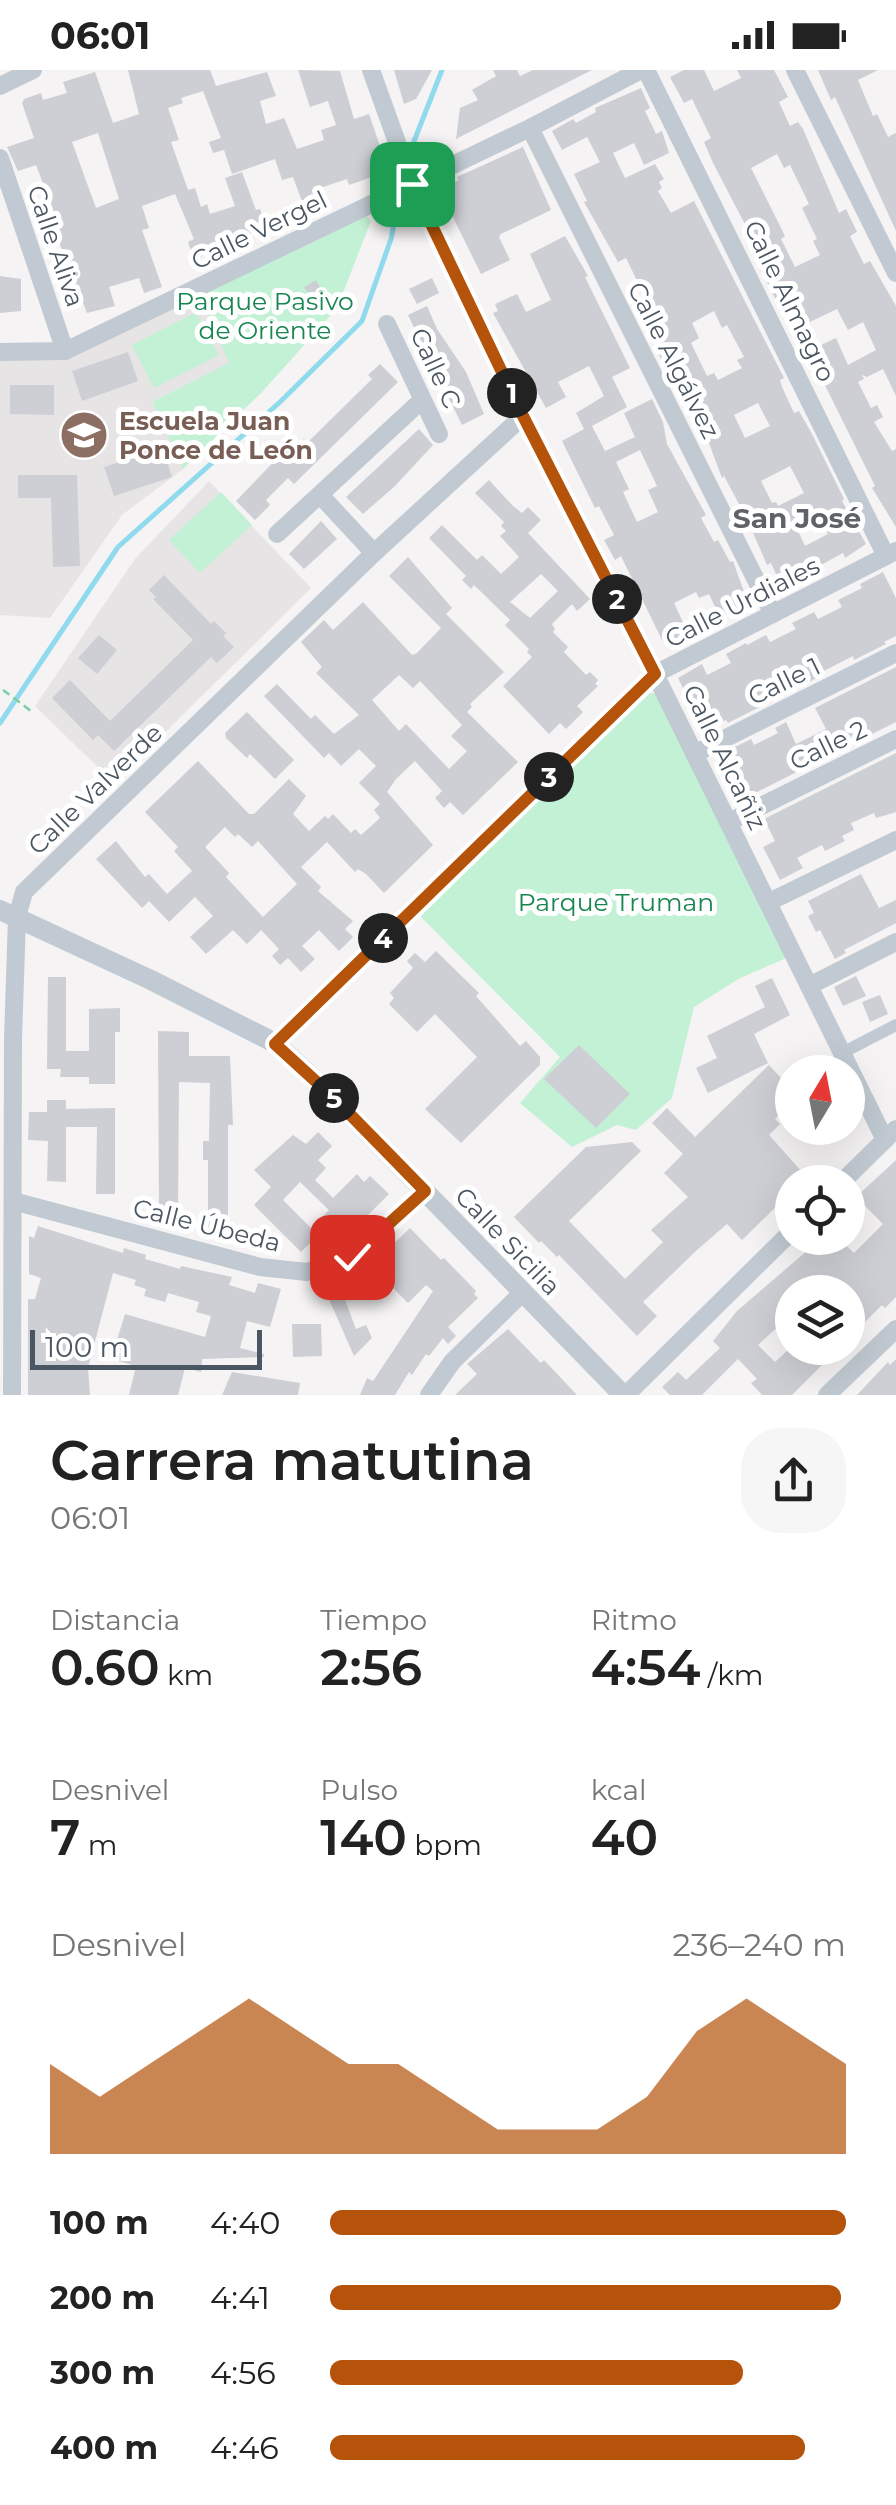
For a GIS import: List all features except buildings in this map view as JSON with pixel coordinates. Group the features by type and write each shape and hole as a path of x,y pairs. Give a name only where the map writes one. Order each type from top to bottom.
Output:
{"street":[{"path":"0,86 33,70"},
{"name":"Calle Alcañiz","path":"371,70 412,184 523,416 842,1052 890,1134"},
{"name":"Calle Vergel","path":"0,352 65,351 643,70"},
{"name":"Calle Almagro","path":"643,70 891,554"},
{"path":"795,70 896,273"},
{"name":"Calle Algálvez","path":"530,128 773,614"},
{"name":"Calle Aliva","path":"0,158 65,351"},
{"name":"Calle C","path":"387,324 439,434"},
{"path":"277,534 422,400"},
{"name":"Calle Valverde","path":"12,1395 8,914 24,892 374,553 523,416"},
{"path":"321,496 374,553"},
{"name":"Calle Urdiales","path":"275,1044 655,674 891,554"},
{"name":"Calle 1","path":"694,754 896,654"},
{"name":"Calle 2","path":"728,822 896,739"},
{"path":"769,902 896,840"},
{"name":"Calle Sicilia","path":"8,914 151,980 275,1044 334,1098 624,1395"},
{"path":"809,986 896,942"},
{"path":"842,1052 896,1025"},
{"path":"859,1165 890,1134"},
{"name":"Calle Úbeda","path":"13,1201 260,1267 307,1272 352,1257 425,1191"},
{"path":"624,1395 775,1248"},
{"path":"429,1395 452,1362 523,1292"},
{"path":"827,1395 896,1329"}],"path":[{"path":"3,690 31,711"}],"shaded area":[{"name":"Escuela Juan Ponce de León","path":"199,292 230,363 152,402 183,469 122,515 50,618 0,615 0,358 69,357"},
{"path":"209,481 311,588 114,783 35,706 135,559"}],"green space":[{"name":"Parque Pasivo de Oriente","path":"363,212 371,221 337,308 263,391 183,469 152,402 229,363 199,292"},
{"path":"196,312 219,355 154,388 132,345"},
{"path":"221,492 252,525 200,573 169,540"},
{"name":"Parque Truman","path":"644,692 658,694 789,957 740,978 694,1007 672,1098 636,1130 617,1125 572,1147 520,1103 560,1057 421,917 422,905"}],"waterway":[{"path":"409,154 442,70"},
{"path":"0,723 118,547 280,402 362,321 391,239 400,195"}],"place":[{"name":"Escuela Juan Ponce de León","path":"84,435"}],"district":[{"name":"San José","path":"797,518"}],"route":[{"path":"352,1257 425,1191 275,1044 655,674 523,416 412,184"}]}
